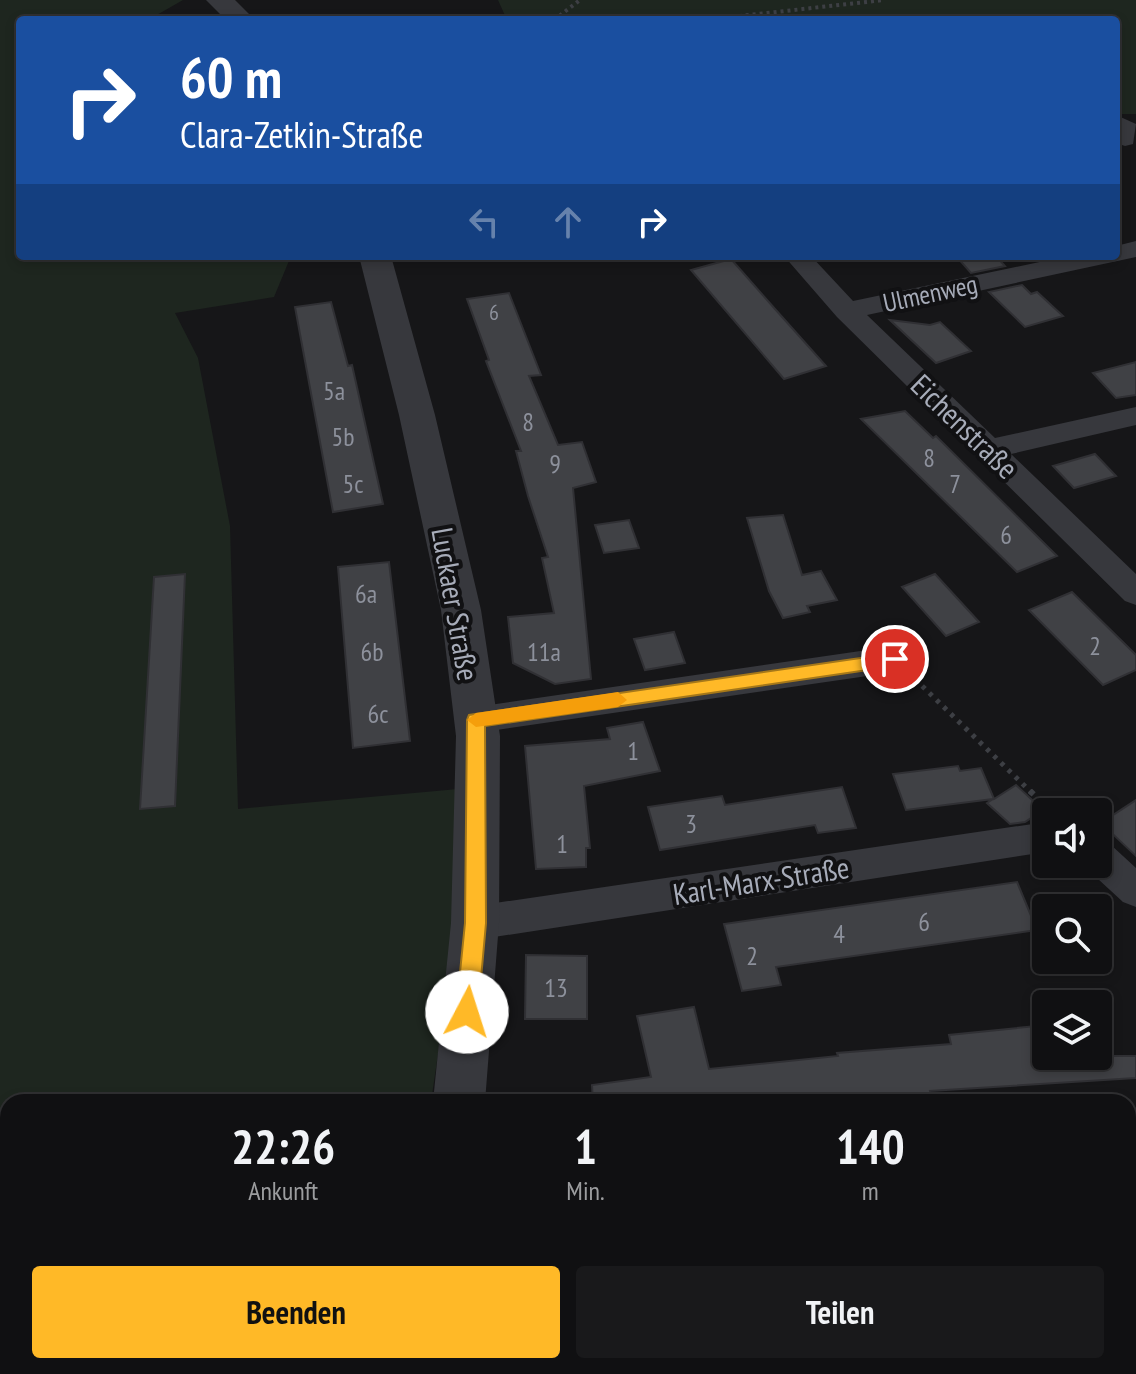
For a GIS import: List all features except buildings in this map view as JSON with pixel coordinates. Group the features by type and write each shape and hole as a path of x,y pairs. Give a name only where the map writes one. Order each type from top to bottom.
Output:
{"street":[{"path":"219,0 237,16"},
{"name":"Luckaer Straße","path":"376,260 417,415 461,610 476,720 475,923 460,1094"},
{"name":"Eichenstraße","path":"801,260 847,311 1136,593"},
{"name":"Ulmenweg","path":"847,311 1086,260"},
{"path":"989,449 1136,416"},
{"path":"476,720 895,659"},
{"name":"Karl-Marx-Straße","path":"475,923 1032,839"},
{"path":"1112,869 1136,891"}],"path":[{"path":"559,16 580,0"},
{"path":"740,16 884,0"},
{"path":"895,659 1038,798"}],"shaded area":[{"path":"0,0 183,0 155,16 16,16 16,260 289,260 274,297 175,313 198,358 230,526 238,809 458,789 453,951 432,1094 0,1094"},
{"path":"498,0 1136,0 1136,114 1120,114 1120,16 505,16"}],"slow traffic":[{"path":"476,720 618,700"}],"route":[{"path":"467,1012 475,923 476,720 895,659"}]}
